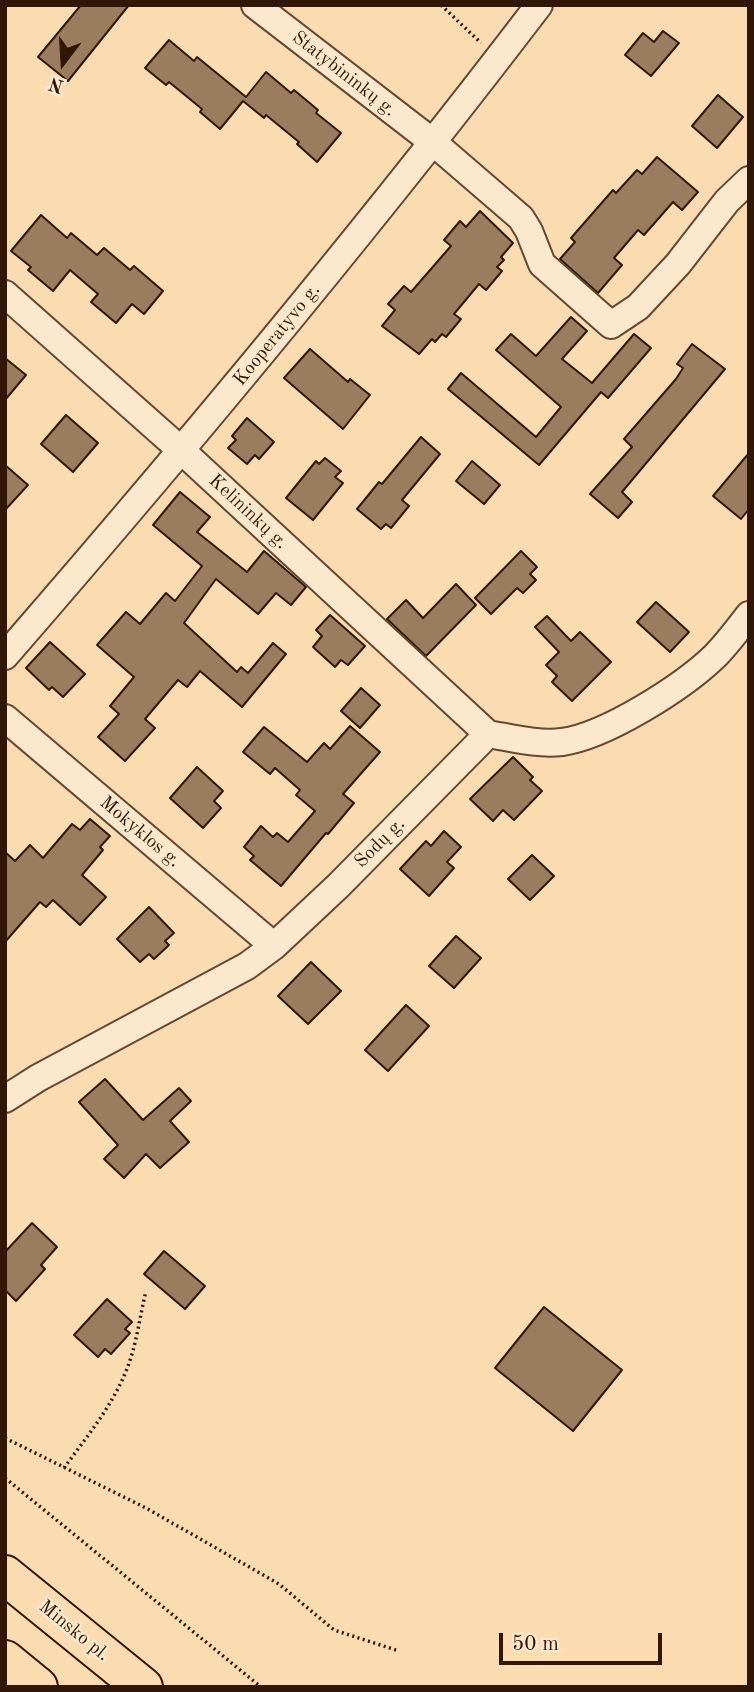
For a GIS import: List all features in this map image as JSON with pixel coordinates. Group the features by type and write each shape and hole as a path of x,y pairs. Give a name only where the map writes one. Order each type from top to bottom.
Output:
{"highway":[{"name":"Minsko pl.","path":"5,1575 143,1687"},
{"path":"5,1660 38,1687"}],"street":[{"name":"Statybininkų g.","path":"255,5 434,142 521,218 542,264 611,325 638,307 678,264 727,201 749,180"},
{"name":"Kooperatyvo g.","path":"5,656 182,451 434,142 539,5"},
{"name":"Kelininkų g.","path":"5,294 182,451 488,734"},
{"path":"488,734 530,741 562,741 595,732 636,712 688,679 715,655 749,615"},
{"name":"Mokyklos g.","path":"5,718 274,946"},
{"name":"Sodų g.","path":"5,1099 38,1078 247,965 274,946 338,886 488,734"}],"path":[{"path":"440,5 498,59"},
{"path":"64,1468 104,1413 122,1380 129,1364 146,1291"},
{"path":"5,1438 146,1508 279,1584 334,1630 399,1651"},
{"path":"5,1478 261,1687"}],"building":[{"path":"81,5 129,5 68,81 38,57"},
{"path":"663,31 679,43 651,76 625,55 643,33 654,42"},
{"path":"169,40 194,61 197,57 246,97 266,72 291,93 294,90 318,110 316,113 341,133 317,162 297,144 299,142 266,115 264,118 243,101 220,129 200,112 202,109 169,82 166,85 145,68"},
{"path":"718,95 743,117 717,148 692,126"},
{"path":"657,157 698,192 682,210 673,202 644,235 638,230 614,258 622,265 598,293 560,259 575,242 571,238 613,190 616,193 637,170 642,174"},
{"path":"480,211 513,243 501,257 504,260 497,267 502,271 486,290 479,284 454,314 461,319 446,337 442,334 435,342 432,339 419,354 382,326 395,310 388,304 404,286 411,292 451,246 444,240 460,221 466,227"},
{"path":"41,215 67,238 71,233 97,255 104,248 130,270 134,266 163,291 144,314 132,304 116,323 91,302 98,294 70,270 53,291 28,270 31,267 11,251"},
{"path":"571,317 587,331 562,359 592,383 634,334 651,348 608,398 601,392 539,465 448,389 461,373 536,437 561,407 496,350 511,334 536,356"},
{"path":"692,344 725,369 622,492 632,502 618,518 590,494 632,447 624,439 676,379 683,368 677,364"},
{"path":"310,349 348,382 350,379 370,395 343,429 284,378"},
{"path":"5,358 26,375 5,400"},
{"path":"66,415 98,443 73,472 41,444"},
{"path":"247,418 274,442 259,459 255,455 247,464 228,448 236,440 232,436"},
{"path":"421,437 440,454 402,500 409,506 391,528 386,524 381,529 357,509"},
{"path":"749,453 749,509 741,519 713,496"},
{"path":"325,458 341,471 335,477 343,483 313,520 286,498 316,461 319,464"},
{"path":"472,461 500,485 484,504 456,481"},
{"path":"5,465 28,485 5,510"},
{"path":"180,492 210,517 197,532 247,572 264,551 306,587 291,605 276,593 258,614 216,579 184,623 237,672 241,667 248,673 273,643 286,654 242,707 200,671 187,687 178,680 145,719 155,728 125,761 98,737 119,714 110,706 134,677 97,645 126,612 140,624 166,593 175,601 202,566 153,525"},
{"path":"521,551 537,567 530,574 536,580 523,593 517,588 491,614 475,598"},
{"path":"456,584 476,605 426,656 387,619 406,600 423,618"},
{"path":"656,602 689,632 670,652 637,622"},
{"path":"330,615 365,646 348,665 341,660 335,667 313,647 322,636 316,630"},
{"path":"547,616 571,641 580,632 611,662 572,701 552,682 557,676 546,665 559,652 535,627"},
{"path":"50,642 85,674 63,697 52,687 49,690 26,668"},
{"path":"361,688 380,705 360,728 341,711"},
{"path":"350,726 380,752 343,794 354,803 281,886 250,860 254,856 244,847 261,826 273,837 277,833 288,842 315,811 296,795 300,790 275,768 270,774 243,752 264,727 307,762 324,743 330,749"},
{"path":"513,757 533,777 530,780 542,791 514,820 503,810 493,821 470,799"},
{"path":"197,767 223,791 214,801 221,808 203,828 170,798"},
{"path":"90,819 110,836 100,847 103,850 82,875 106,897 80,925 53,900 46,907 40,902 5,942 5,852 15,861 30,845 43,858 72,824 80,830"},
{"path":"444,831 461,847 447,862 454,868 429,896 400,869 426,841 431,846"},
{"path":"532,855 554,876 530,900 508,879"},
{"path":"149,907 174,933 165,941 169,945 154,959 149,954 140,962 117,939"},
{"path":"456,936 481,958 454,988 429,966"},
{"path":"311,962 341,991 308,1024 278,996"},
{"path":"406,1005 429,1026 388,1071 365,1050"},
{"path":"105,1079 143,1120 179,1088 191,1101 170,1121 189,1142 160,1168 146,1154 124,1178 104,1159 118,1145 79,1102"},
{"path":"32,1223 57,1247 41,1265 45,1269 16,1301 5,1290 5,1252"},
{"path":"164,1251 205,1286 185,1309 144,1274"},
{"path":"107,1299 132,1322 125,1329 130,1333 111,1354 105,1349 98,1357 74,1335"},
{"path":"544,1307 622,1370 573,1431 495,1368"}]}
